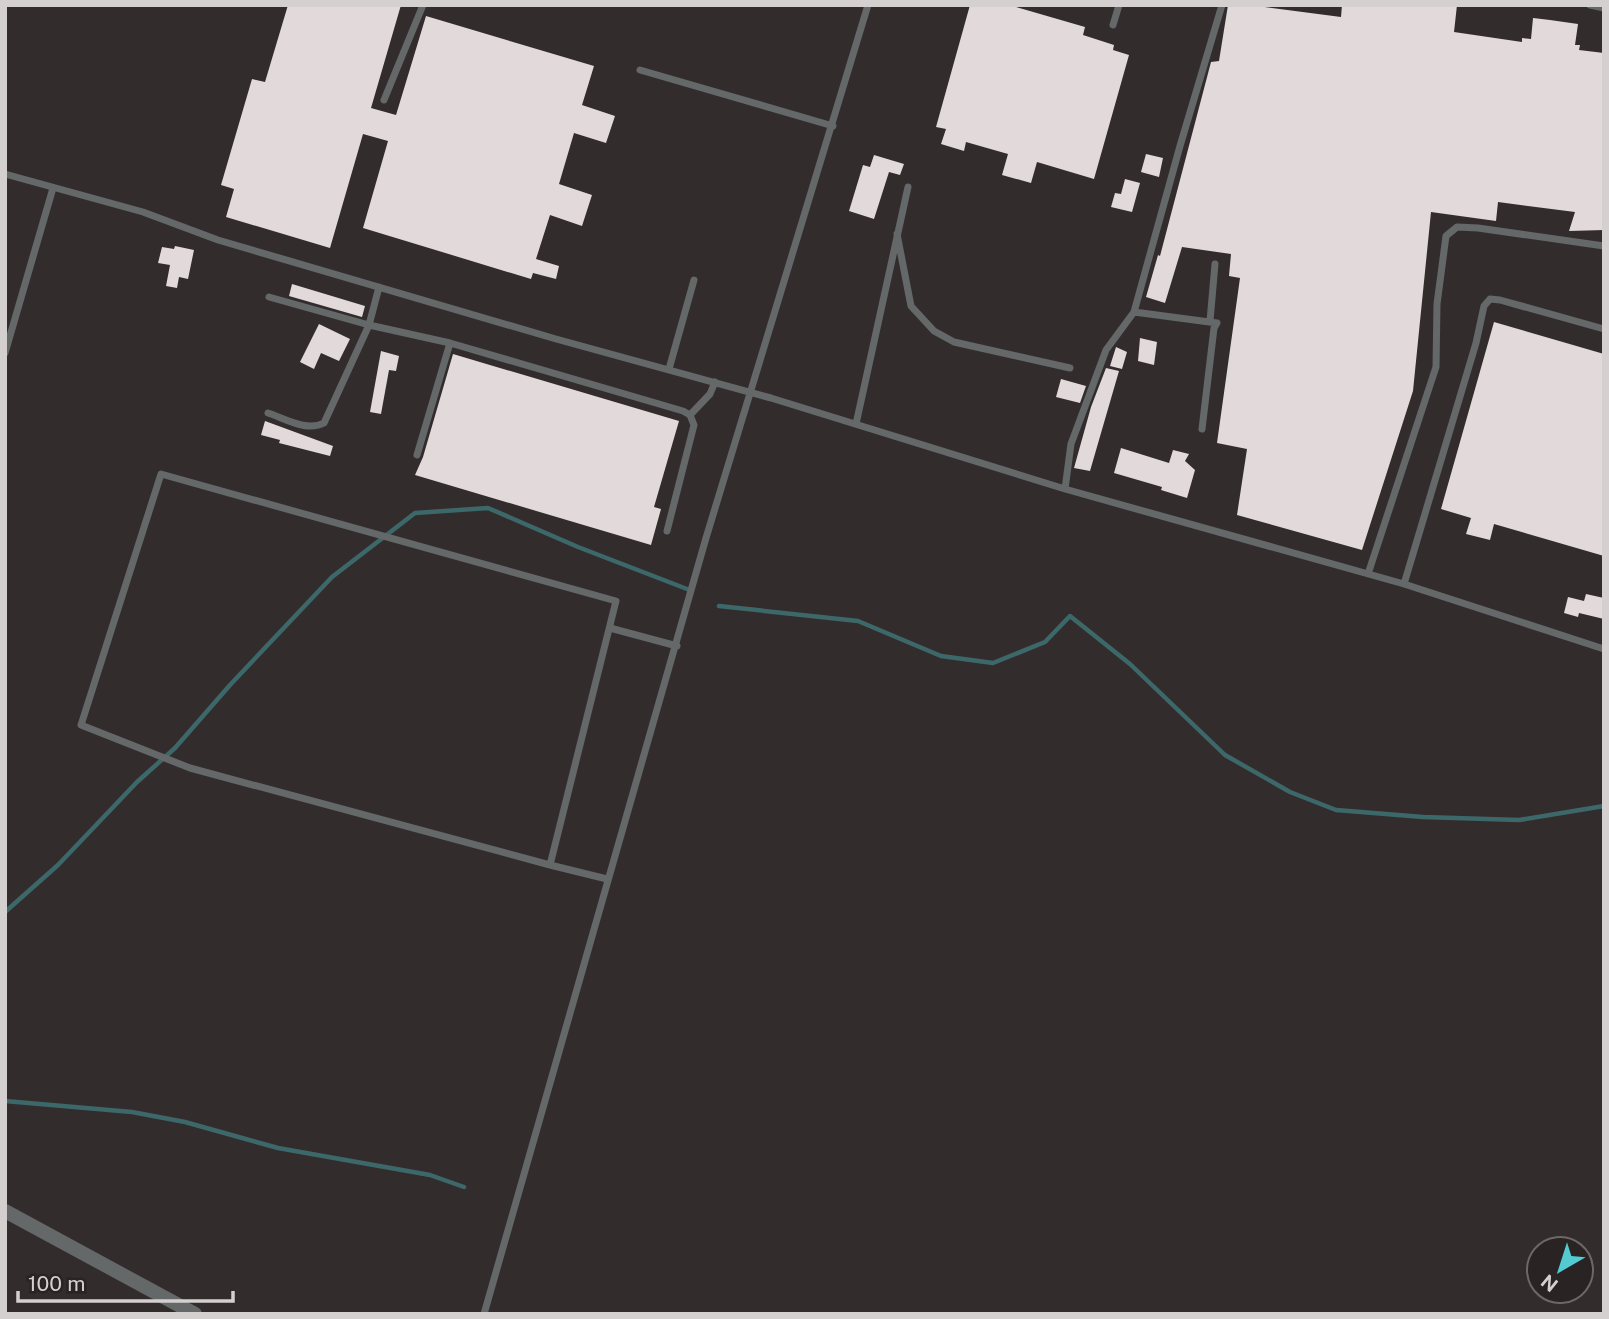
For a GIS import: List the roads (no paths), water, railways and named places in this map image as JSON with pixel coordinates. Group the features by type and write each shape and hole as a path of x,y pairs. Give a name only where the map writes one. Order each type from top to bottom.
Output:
{"street":[{"path":"5,1211 195,1314"}],"lane":[{"path":"384,100 423,5"},
{"path":"484,1314 706,538 868,5"},
{"path":"1113,25 1119,5"},
{"path":"1065,489 1071,444 1106,349 1134,312 1222,5"},
{"path":"1590,5 1604,8"},
{"path":"640,70 833,126"},
{"path":"5,174 143,212 218,240 379,287 752,392 1065,489 1404,584 1604,649"},
{"path":"856,424 908,187"},
{"path":"5,353 53,188"},
{"path":"1368,574 1436,367 1437,304 1446,236 1457,227 1478,228 1604,246"},
{"path":"897,234 911,306 934,331 954,342 1070,368"},
{"path":"1210,321 1215,264"},
{"path":"669,369 694,280"},
{"path":"268,413 307,427 324,423 369,325 379,287"},
{"path":"269,297 369,325 450,343 690,415 694,425 667,531"},
{"path":"1404,584 1476,343 1484,306 1490,299 1500,300 1604,329"},
{"path":"1134,312 1217,323 1207,367 1202,429"},
{"path":"417,455 450,343"},
{"path":"690,415 710,394 715,382"},
{"path":"550,865 616,601 161,474 80,725 191,768 550,865 607,879"},
{"path":"610,628 677,646"}],"waterway":[{"path":"5,912 58,865 137,782 175,748 332,577 415,513 488,508 578,547 687,589"},
{"path":"719,606 858,621 941,656 993,663 1045,642 1070,616 1130,664 1225,755 1290,792 1336,810 1423,817 1519,820 1604,806"},
{"path":"5,1101 132,1112 185,1122 278,1148 430,1175 464,1187"}]}
